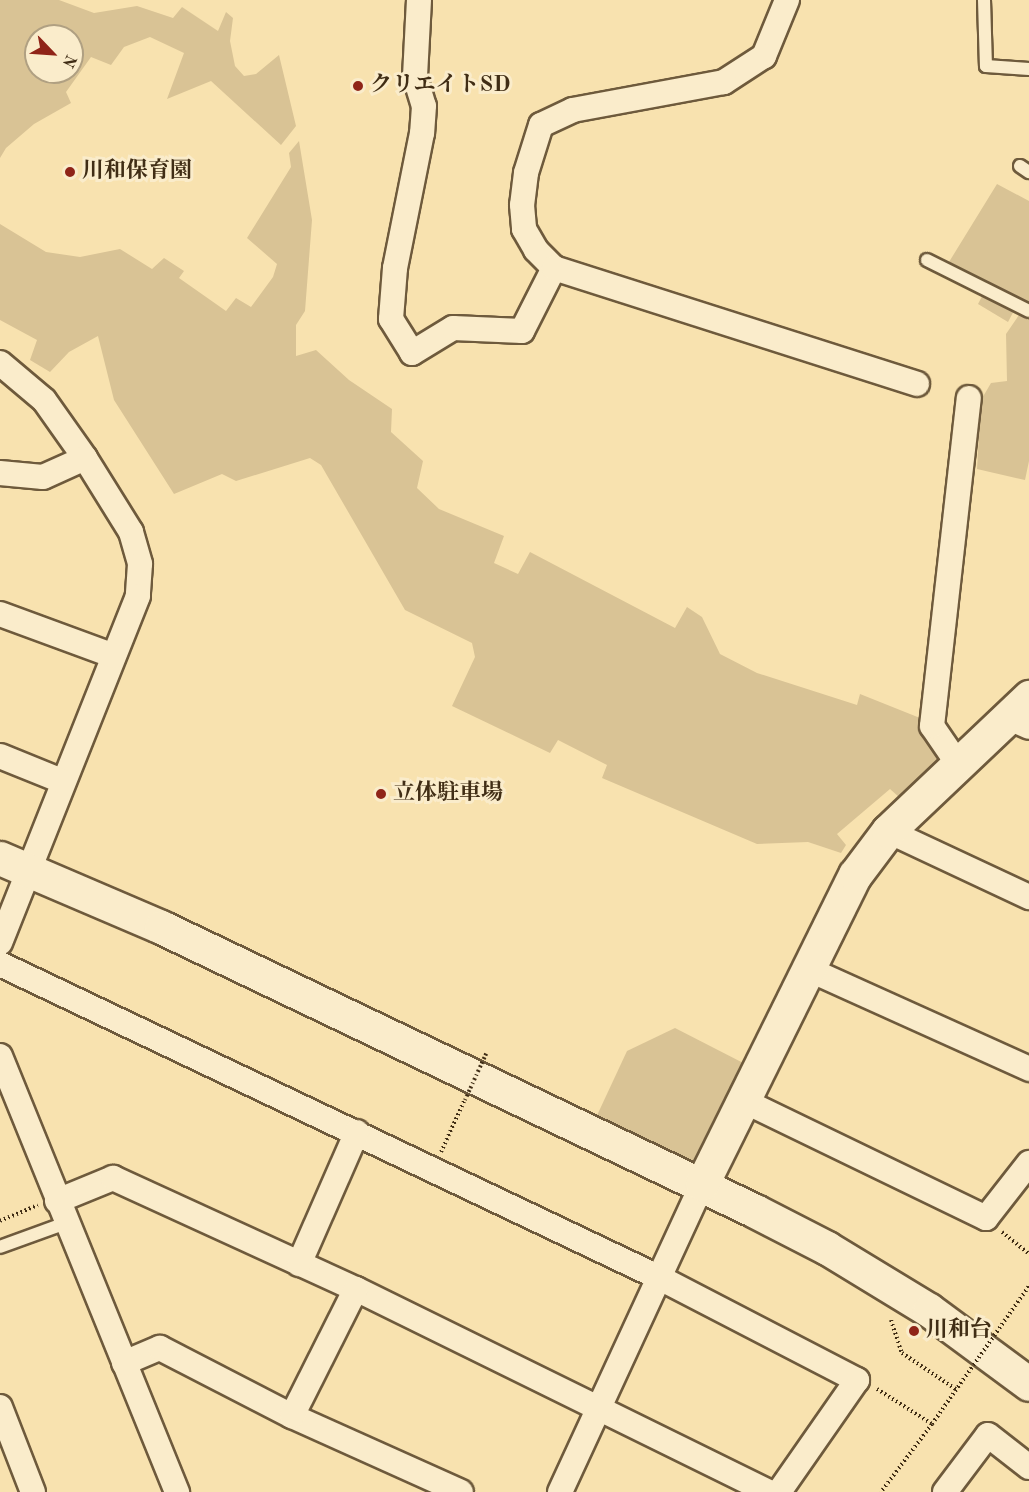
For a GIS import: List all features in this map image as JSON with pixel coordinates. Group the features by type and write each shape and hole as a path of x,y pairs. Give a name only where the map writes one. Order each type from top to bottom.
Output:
{"street":[{"path":"419,0 415,77 424,105 422,133 391,291 391,319 412,353 453,328 522,331 554,268"},
{"path":"787,0 764,56 723,82 573,110 541,125 526,173 522,205 524,229 536,250 554,268 917,384"},
{"path":"0,363 44,400 86,458 131,532 140,564 138,596 62,781 15,863 0,943"},
{"path":"958,764 932,726 969,398"},
{"path":"0,473 43,477 86,458"},
{"path":"0,614 114,656"},
{"path":"560,1492 702,1184 855,875 888,831 958,764 1022,714"},
{"path":"0,756 62,781"},
{"path":"888,831 1029,897"},
{"path":"15,863 702,1184 827,1248 929,1310 1029,1384"},
{"path":"0,964 660,1278 857,1380 779,1492"},
{"path":"808,969 1029,1070"},
{"path":"0,1056 56,1200 177,1492"},
{"path":"744,1101 986,1218 1029,1163"},
{"path":"299,1264 357,1132"},
{"path":"56,1200 113,1178 356,1289 769,1492"},
{"path":"292,1416 356,1289"},
{"path":"124,1363 160,1348 292,1416 461,1492"},
{"path":"0,1407 33,1492"},
{"path":"945,1492 988,1435 1029,1467"}],"lane":[{"path":"984,0 986,66 1029,69"},
{"path":"927,260 1029,311"},
{"path":"0,1247 66,1223"}],"path":[{"path":"433,1169 486,1054"},
{"path":"0,1221 56,1200"},
{"path":"986,1218 1029,1254"},
{"path":"880,1492 957,1390 1029,1286"},
{"path":"891,1320 902,1353 957,1390"},
{"path":"857,1380 932,1424"}],"shaded area":[{"path":"0,0 59,0 94,13 137,6 173,18 182,7 218,31 226,12 233,18 230,41 235,66 244,76 256,74 279,55 296,126 281,145 211,81 167,99 184,53 150,37 124,47 111,65 91,57 84,67 84,24 24,24 24,84 72,84 66,92 71,103 34,124 6,148 0,158"},
{"path":"299,141 312,220 305,311 296,325 296,356 316,350 349,380 392,409 391,432 423,461 417,488 439,509 504,536 494,563 518,574 530,552 675,628 687,607 702,617 720,654 757,673 857,705 860,694 925,720 942,756 900,798 890,789 837,834 846,845 841,853 808,842 757,844 602,778 607,765 558,740 550,753 452,706 475,657 472,643 405,610 321,465 310,458 236,481 222,474 174,494 114,400 98,336 69,352 50,372 30,360 37,340 0,320 0,224 46,252 80,257 120,249 152,269 164,258 184,271 179,278 226,311 236,298 251,307 273,277 277,264 247,238 291,167 289,153"},
{"path":"997,184 1029,201 1029,307 1019,301 1008,322 978,304 989,283 949,262"},
{"path":"1021,312 1029,315 1029,461 1025,480 977,469 981,400 991,383 1007,381 1006,334"},
{"path":"675,1028 753,1068 699,1177 593,1124 627,1051"}],"place":[{"name":"クリエイトSD","path":"358,86"},
{"name":"川和保育園","path":"70,172"},
{"name":"立体駐車場","path":"381,794"},
{"name":"川和台","path":"914,1331"}]}
